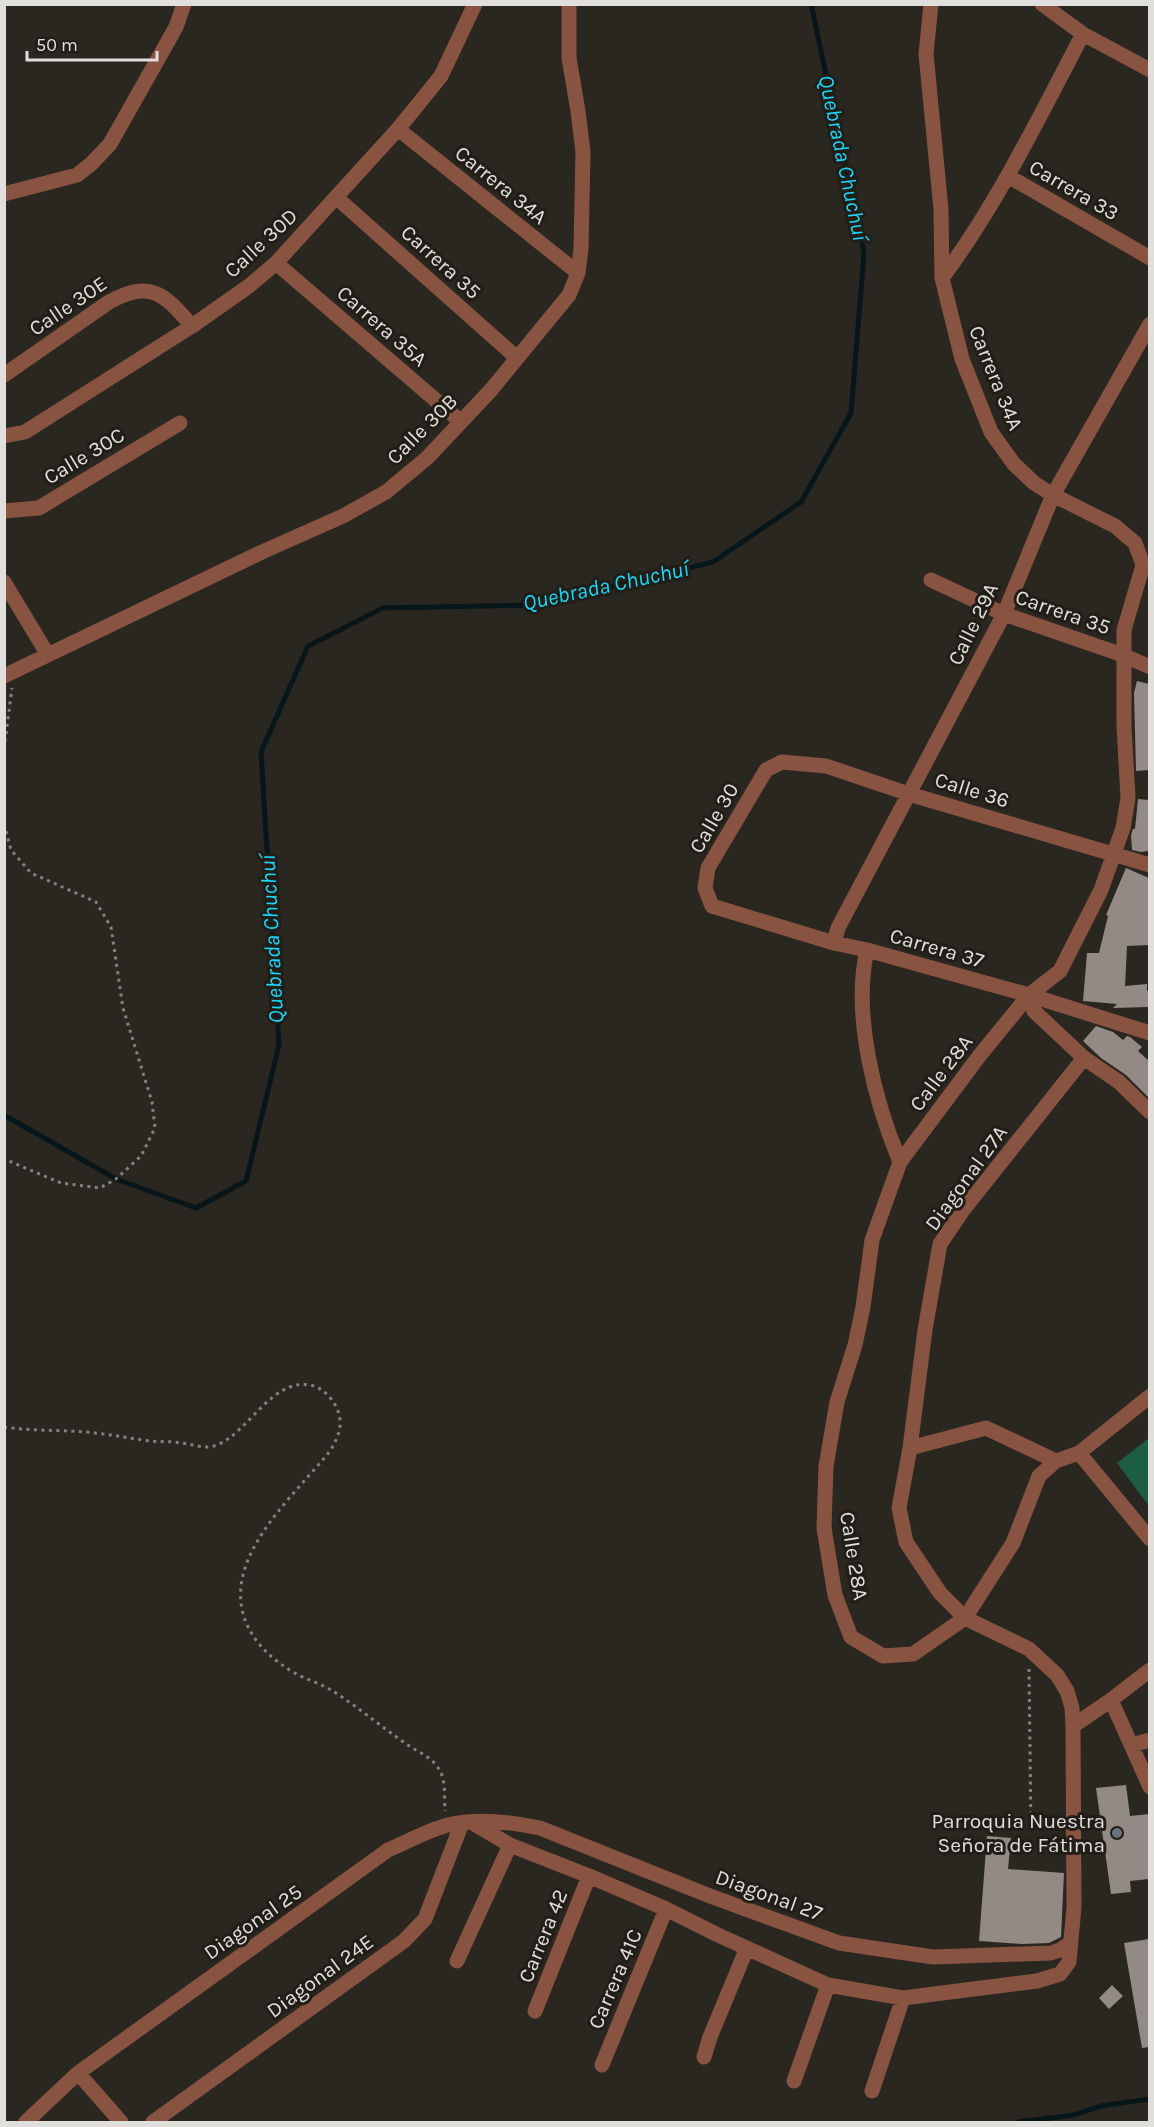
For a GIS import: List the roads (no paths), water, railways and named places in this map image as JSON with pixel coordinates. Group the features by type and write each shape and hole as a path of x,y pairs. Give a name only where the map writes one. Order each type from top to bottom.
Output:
{"street":[{"path":"4,194 77,176 91,165 110,144 176,27 184,4"},
{"name":"Calle 30D","path":"4,436 24,432 192,326 249,286 276,263 398,129 441,76 475,4"},
{"name":"Calle 30B","path":"9,674 262,552 343,516 386,492 427,458 491,390 569,295 578,273 581,249 583,152 569,58 569,4"},
{"name":"Carrera 34A","path":"931,4 926,54 941,209 942,279 962,359 991,432 1014,464 1034,483 1053,495 1115,526 1135,543 1146,564"},
{"path":"1042,4 1083,34 1149,70"},
{"path":"942,279 960,255 1008,176 1083,34"},
{"name":"Carrera 34A","path":"398,129 578,273"},
{"name":"Carrera 33","path":"1008,176 1149,258"},
{"name":"Carrera 35","path":"337,198 517,358"},
{"name":"Carrera 35A","path":"276,263 460,421"},
{"name":"Calle 30E","path":"4,375 109,302 126,293 141,290 159,294 174,306 192,326"},
{"name":"Calle 29A","path":"834,943 838,928 1004,614 1053,495 1149,324"},
{"name":"Calle 30C","path":"4,511 39,508 180,423"},
{"name":"Calle 28A","path":"965,1618 913,1654 883,1656 851,1637 835,1595 824,1528 826,1466 837,1402 855,1345 863,1307 872,1240 900,1162 980,1055 1029,995 1060,971 1101,890 1114,854 1123,828 1128,798 1124,726 1124,630 1146,564"},
{"name":"Carrera 35","path":"931,580 1004,614 1123,655 1149,667"},
{"path":"4,582 48,655"},
{"name":"Calle 36","path":"782,762 826,766 909,794 1149,865"},
{"name":"Calle 30","path":"712,906 705,888 708,868 766,770 782,762"},
{"name":"Carrera 37","path":"712,906 834,943 1029,995 1149,1033"},
{"path":"867,950 861,1001 879,1104 900,1162"},
{"path":"1029,995 1034,1011 1084,1058 1119,1082 1149,1112"},
{"name":"Diagonal 27A","path":"466,1822 510,1845 666,1909 828,1985 903,1998 1037,1981 1060,1974 1069,1962 1074,1908 1073,1726 1072,1708 1067,1691 1057,1675 1029,1649 965,1618 939,1593 906,1542 899,1508 910,1448 924,1330 940,1244 963,1210 1084,1058"},
{"path":"965,1618 1013,1543 1039,1476 1056,1461 1079,1453 1149,1395"},
{"path":"910,1448 986,1428 1056,1461"},
{"path":"1079,1453 1149,1539"},
{"path":"1073,1726 1149,1670"},
{"path":"1111,1700 1149,1787"},
{"path":"1132,1745 1149,1740"},
{"name":"Diagonal 27","path":"466,1822 518,1823 540,1828 710,1896 838,1943 933,1957 1051,1953 1069,1944"},
{"name":"Diagonal 25","path":"26,2122 78,2073 388,1850 446,1826 466,1822"},
{"name":"Diagonal 24E","path":"153,2122 404,1941 425,1919 466,1822"},
{"path":"457,1961 510,1845"},
{"name":"Carrera 42","path":"535,2011 589,1876"},
{"name":"Carrera 41C","path":"602,2065 666,1909"},
{"path":"704,2057 747,1948"},
{"path":"794,2081 828,1985"},
{"path":"872,2091 903,1998"},
{"path":"78,2073 121,2122"}],"waterway":[{"name":"Quebrada Chuchuí","path":"4,1115 116,1179 196,1208 246,1181 279,1045 261,752 308,646 383,608 537,605 713,562 801,502 851,413 864,253 811,4"},
{"path":"1018,2122 1074,2115 1101,2106 1150,2099"}],"place":[{"name":"Parroquia Nuestra Señora de Fátima","path":"1117,1833"}]}
